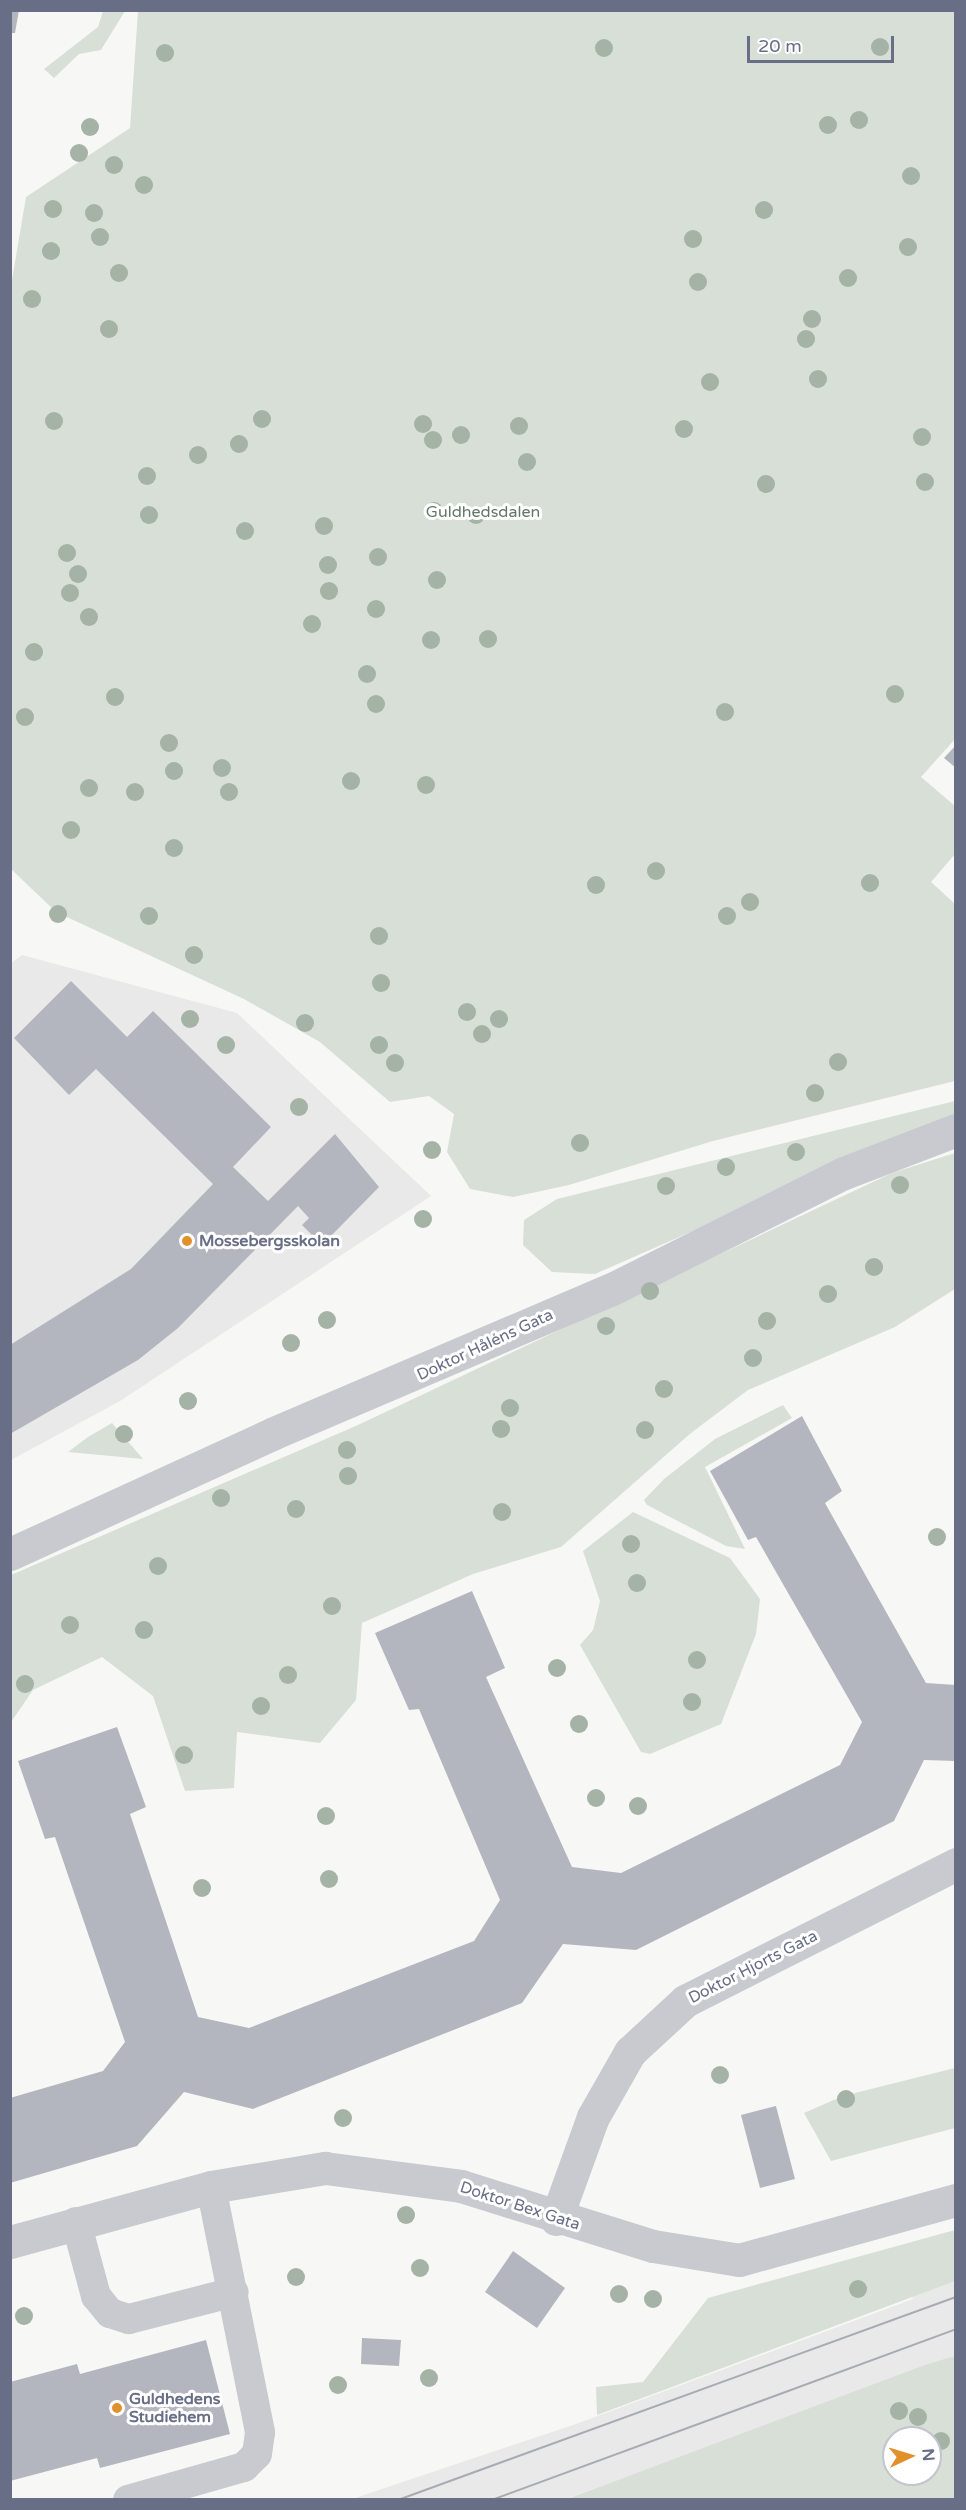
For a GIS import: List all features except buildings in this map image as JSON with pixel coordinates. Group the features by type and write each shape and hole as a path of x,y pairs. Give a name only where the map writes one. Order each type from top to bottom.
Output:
{"street":[{"name":"Doktor Håléns Gata","path":"10,1554 274,1433 612,1289 844,1173 956,1130"},
{"name":"Doktor Hjorts Gata","path":"556,2219 592,2117 630,2052 685,2001 956,1864"},
{"name":"Doktor Bex Gata","path":"10,2242 76,2222 211,2187 325,2168 461,2186 556,2219 697,2256 739,2260 956,2200"}],"lane":[{"path":"128,2499 244,2467 257,2454 261,2432 211,2187"},
{"path":"76,2222 96,2296 110,2313 129,2319 234,2292"}],"shaded area":[{"name":"Mossebergsskolan","path":"22,955 237,1013 431,1196 120,1401 11,1460 10,964"},
{"path":"955,2230 955,2356 566,2499 349,2500 576,2424 913,2299 898,2247"}],"green space":[{"path":"103,11 125,11 101,50 79,54 54,78 44,69 98,27"},
{"name":"Guldhedsdalen","path":"138,11 955,11 956,738 921,777 955,806 955,854 931,882 955,904 955,1081 713,1141 569,1185 513,1197 470,1189 447,1152 454,1114 429,1096 390,1102 320,1042 244,999 56,912 11,869 11,286 26,197 130,128"},
{"path":"955,1101 955,1116 595,1274 552,1272 523,1245 524,1220 557,1199"},
{"path":"955,1153 955,1289 895,1327 748,1390 691,1433 561,1547 473,1574 362,1623 356,1700 320,1743 237,1732 234,1788 185,1791 153,1696 102,1657 33,1690 11,1722 11,1575 358,1425 892,1173"},
{"path":"783,1405 792,1418 705,1467 745,1549 726,1546 647,1505 644,1500 664,1479 715,1439"},
{"path":"112,1423 143,1459 68,1452 88,1437"},
{"path":"633,1512 730,1558 760,1599 756,1634 721,1724 650,1754 641,1752 580,1645 593,1630 600,1601 583,1551"},
{"path":"955,2068 955,2128 831,2161 804,2113 843,2096"},
{"path":"955,2230 955,2281 597,2415 596,2387 643,2382 708,2298"},
{"path":"955,2356 955,2499 567,2499 925,2365"}],"tram line":[{"path":"398,2500 956,2297"},
{"path":"492,2500 956,2329"}],"place":[{"name":"Mossebergsskolan","path":"187,1241"},
{"name":"Guldhedens Studiehem","path":"117,2408"}]}
